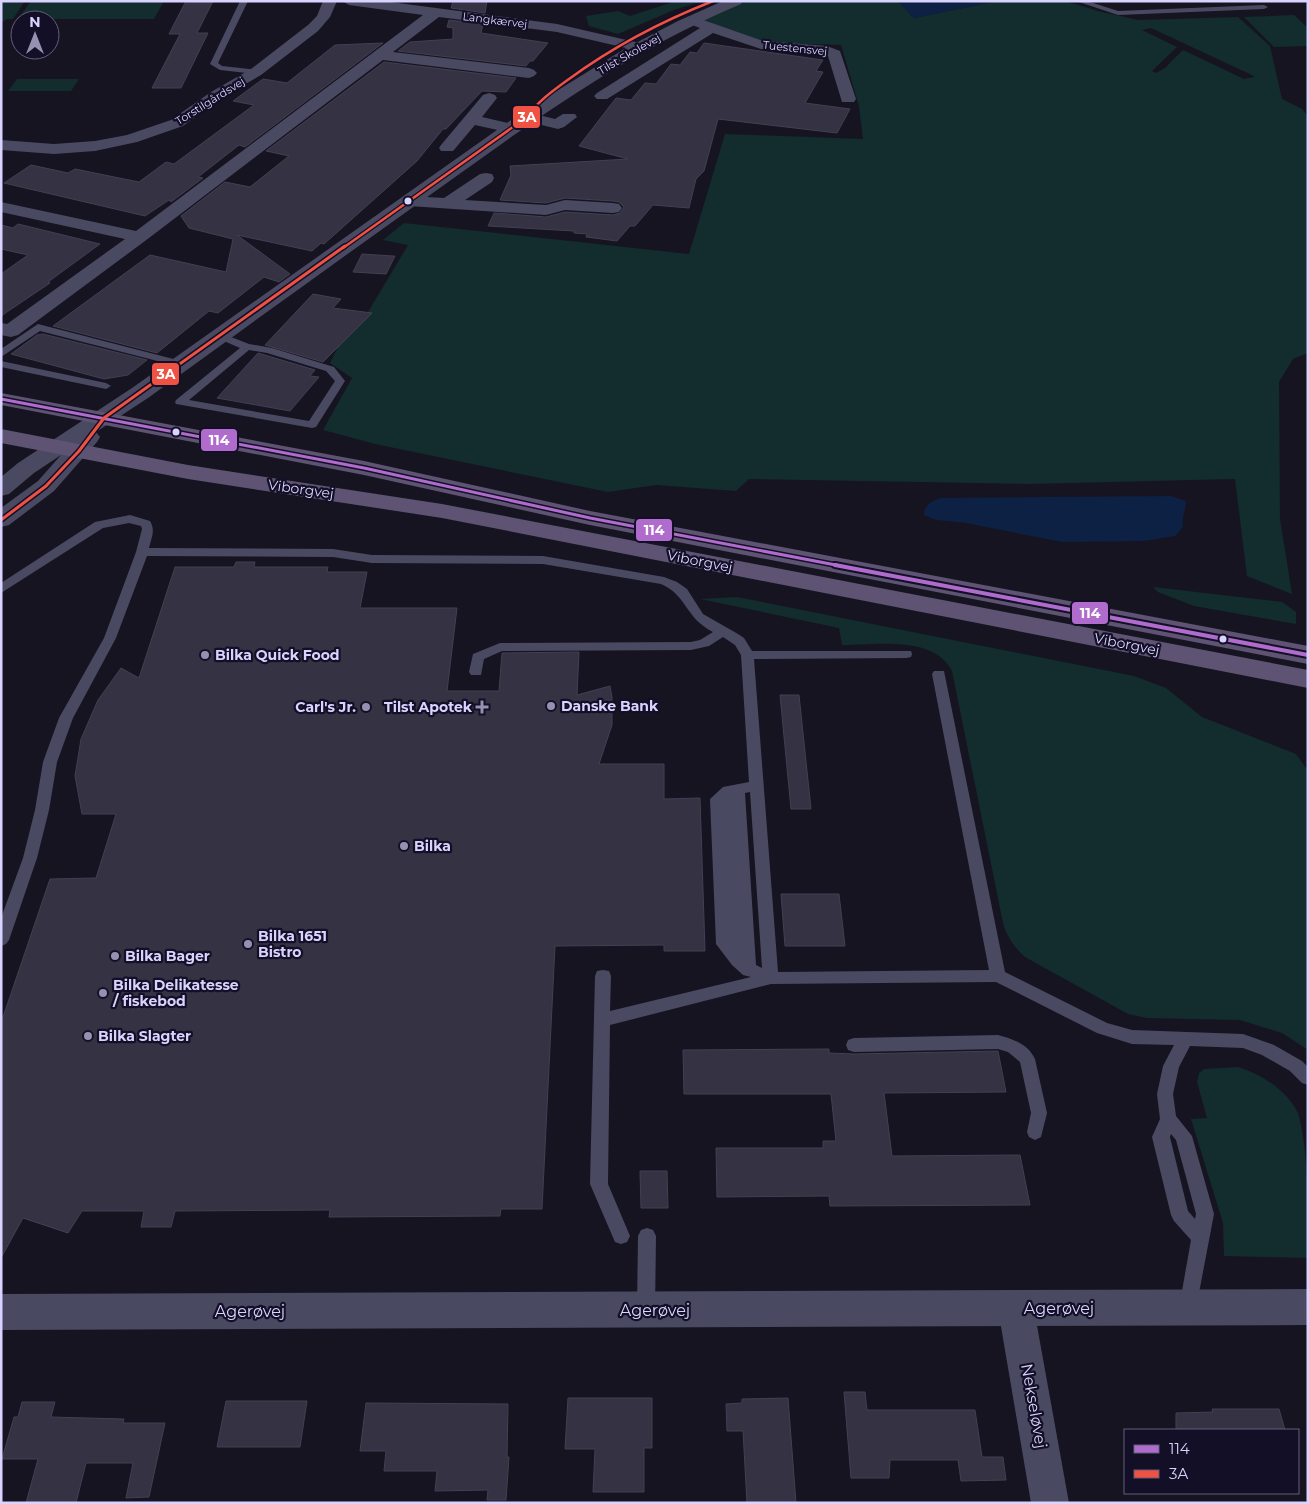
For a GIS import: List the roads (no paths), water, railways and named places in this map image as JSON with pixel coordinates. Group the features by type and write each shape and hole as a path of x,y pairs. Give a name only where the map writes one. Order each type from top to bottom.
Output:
{"main road":[{"name":"Viborgvej","path":"1,399 364,468 590,518 1308,655"},
{"name":"Viborgvej","path":"1,436 188,472 442,511 1308,679"}],"street":[{"name":"Torstilgårdsvej","path":"1,145 37,149 74,148 115,143 140,137 178,123 216,95 256,72 313,28 323,16 330,1"},
{"name":"Langkærvej","path":"349,1 557,28 639,47"},
{"name":"Tilst Skolevej","path":"527,117 535,105 583,66 672,17 714,1"},
{"name":"Tilst Skolevej","path":"1,520 46,486 69,449 104,418 527,117 545,108 598,71 639,47 692,20 736,1"},
{"path":"1,329 11,331 139,238 382,55 436,12"},
{"name":"Tuestensvej","path":"692,20 761,45 827,50 835,54 848,99"},
{"path":"602,96 712,27"},
{"path":"382,55 529,73"},
{"path":"447,148 489,98"},
{"path":"527,117 558,124 569,116"},
{"path":"471,119 512,128"},
{"path":"447,204 486,178"},
{"path":"409,202 546,210 566,205 613,208"},
{"path":"1,207 139,238"},
{"path":"1,489 26,468 69,449"},
{"name":"Agerøvej","path":"1,1312 1308,1307"},
{"name":"Nekseløvej","path":"1016,1309 1050,1503"}],"lane":[{"path":"244,1 214,64 220,68 256,72"},
{"path":"1079,1 1118,13 1264,6 1258,1"},
{"path":"1,354 38,327 181,364"},
{"path":"221,336 247,347 268,350 330,369 340,381 312,425 180,402 247,347"},
{"path":"1,364 106,386"},
{"path":"1,589 91,530 108,522 130,519 146,524 148,535 110,638 66,718 50,762 42,810 30,858 1,940"},
{"path":"142,552 333,553 372,560 543,560 664,581 682,590 691,607 700,618 735,637 745,646 771,978"},
{"path":"476,672 478,657 500,647 691,646 704,643 723,631"},
{"path":"747,655 906,654"},
{"path":"939,674 998,976"},
{"path":"757,786 733,790 717,799 724,944 743,965 771,978"},
{"path":"733,790 743,965"},
{"path":"604,976 599,1184 621,1236"},
{"path":"603,1020 771,978 998,976 1103,1028 1132,1037 1243,1041 1268,1050 1296,1066 1308,1078"},
{"path":"1185,1040 1171,1066 1165,1094 1168,1119 1161,1137 1180,1215 1200,1237"},
{"path":"854,1044 998,1042 1013,1046 1027,1059 1039,1113 1035,1132"},
{"path":"1168,1119 1183,1136 1205,1214 1188,1308"},
{"path":"646,1310 647,1236"}],"water":[{"path":"898,1 997,1 914,18"},
{"path":"1171,496 1186,501 1183,527 1175,536 1144,541 1062,542 966,523 936,520 924,515 927,506 940,498"}],"place":[{"name":"Bilka Quick Food","path":"205,655"},
{"name":"Danske Bank","path":"551,706"},
{"name":"Carl's Jr.","path":"366,707"},
{"name":"Tilst Apotek","path":"482,707"},
{"name":"Bilka","path":"404,846"},
{"name":"Bilka 1651 Bistro","path":"248,944"},
{"name":"Bilka Bager","path":"115,956"},
{"name":"Bilka Delikatesse / fiskebod","path":"103,993"},
{"name":"Bilka Slagter","path":"88,1036"}]}
